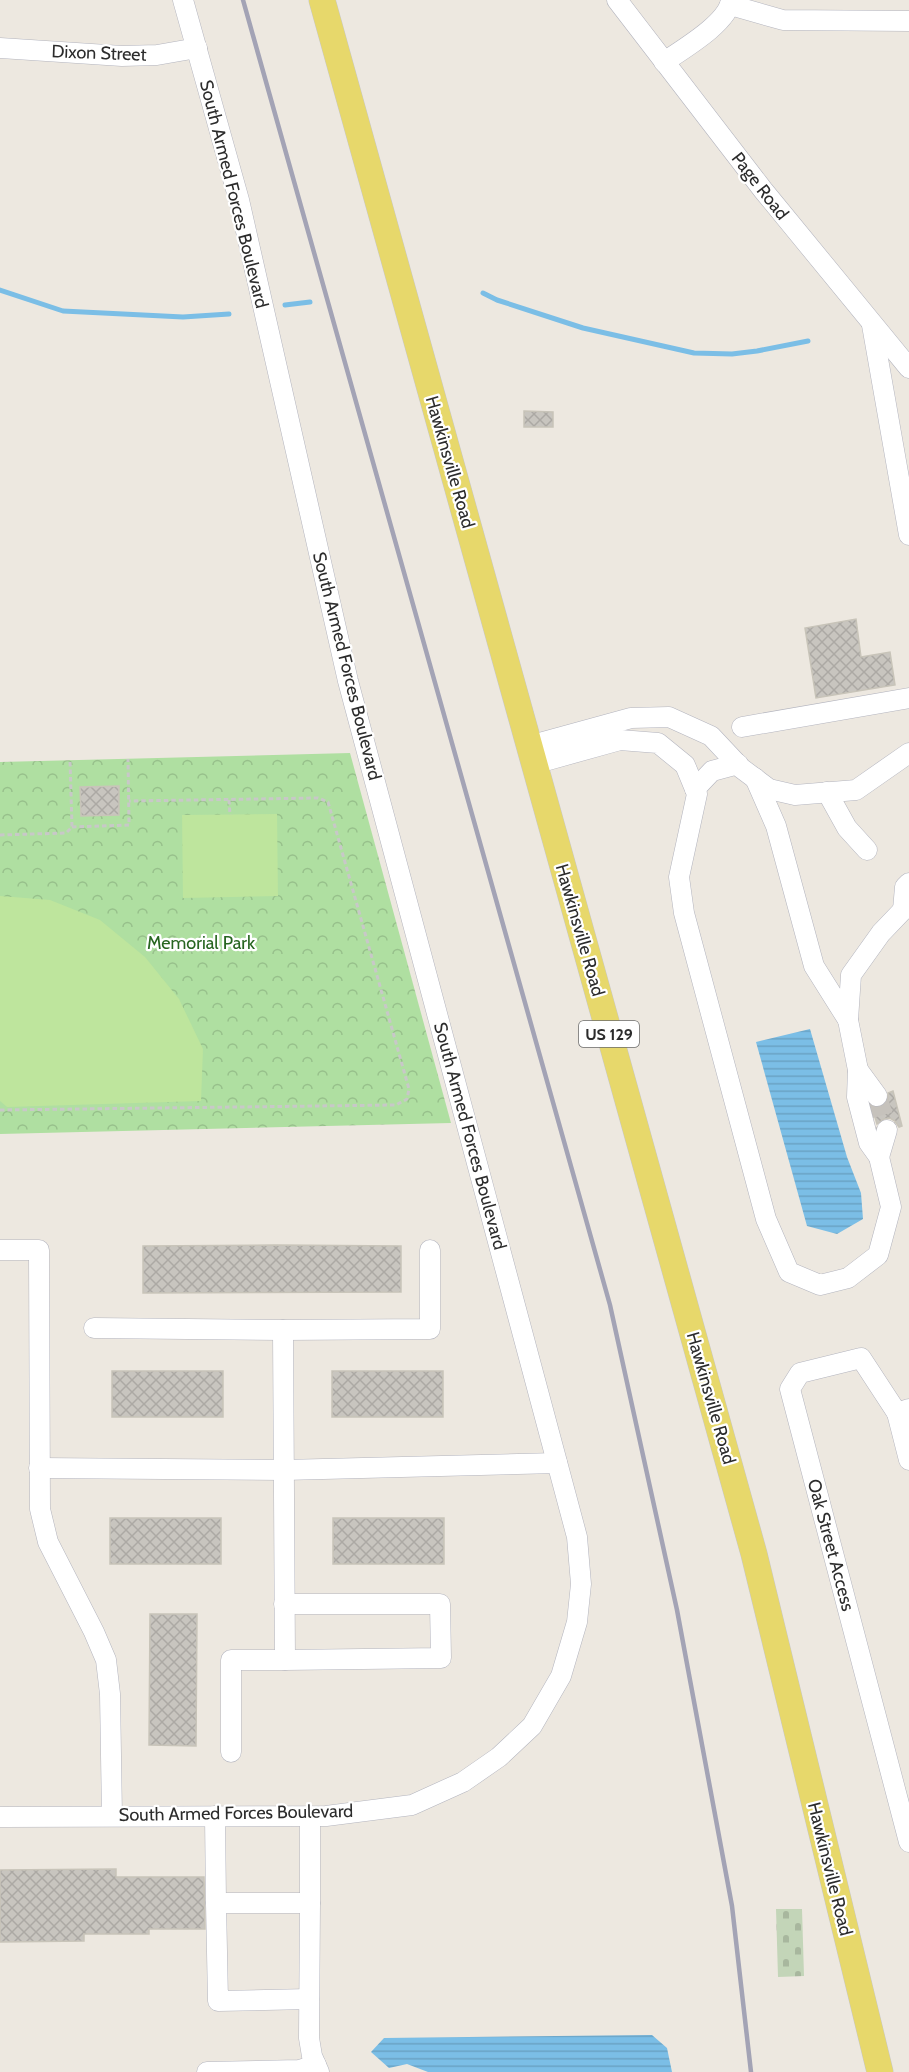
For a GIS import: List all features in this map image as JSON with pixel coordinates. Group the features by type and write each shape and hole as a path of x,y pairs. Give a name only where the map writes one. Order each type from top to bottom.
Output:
{"main road":[{"name":"Hawkinsville Road","path":"322,0 754,1554 880,2072"}],"street":[{"name":"South Armed Forces Boulevard","path":"0,1817 326,1815 412,1805 463,1782 499,1757 532,1726 561,1676 578,1622 581,1584 577,1537 348,681 239,200 183,0"},
{"name":"Page Road","path":"617,0 762,190 909,368"},
{"path":"664,62 717,23 725,15 731,2 783,20 909,21"},
{"name":"Dixon Street","path":"0,48 122,56 157,55 197,48"},
{"path":"872,324 909,535"},
{"path":"742,727 909,698"},
{"path":"532,755 632,718 669,717 711,736 738,764 769,789 795,795 856,790 906,758"},
{"path":"532,755 621,740 658,743 685,765 697,794 679,877 684,913 766,1220 789,1272 820,1285 848,1278 878,1255 891,1207 879,1157 869,1143 857,1097 858,1070 848,1020 851,975 881,933 906,909 905,887 909,883"},
{"path":"695,789 712,771 738,764"},
{"path":"755,778 776,826 814,966 848,1020"},
{"path":"827,792 847,828 867,850"},
{"path":"858,1070 877,1096"},
{"path":"879,1157 887,1130"},
{"path":"0,1250 39,1250 40,1509 48,1542 106,1660 110,1694 112,1815"},
{"path":"94,1328 430,1329 430,1250"},
{"path":"283,1330 285,1660"},
{"name":"Oak Street Access","path":"903,1411 861,1358 800,1373 790,1389 905,1811 909,1842"},
{"path":"903,1411 909,1460"},
{"path":"39,1468 284,1470 557,1463"},
{"path":"231,1752 231,1660 441,1658 440,1604 284,1604"},
{"path":"207,2072 317,2068 309,2038 310,1815"},
{"path":"215,1816 218,2001 309,1999"},
{"path":"216,1904 310,1903"}],"path":[{"path":"0,835 66,833 72,827 129,825 128,759"},
{"path":"70,760 72,827"},
{"path":"0,1110 396,1105 407,1099 409,1089 328,802 318,798 129,801"},
{"path":"229,800 230,815"}],"green space":[{"name":"Memorial Park","path":"350,753 451,1123 0,1134 0,762"},
{"path":"277,814 278,896 183,898 182,815"},
{"path":"0,896 50,900 100,920 145,957 179,999 203,1049 201,1101 7,1107 0,1101"},
{"path":"776,1909 802,1909 804,1976 778,1977"}],"water":[{"path":"810,1029 847,1157 861,1193 863,1219 837,1234 807,1226 756,1042"},
{"path":"652,2035 667,2048 672,2072 428,2072 407,2064 389,2068 371,2052 384,2038"}],"building":[{"path":"524,411 553,412 553,427 524,427"},
{"path":"856,619 861,657 890,652 895,685 816,698 805,628"},
{"path":"119,786 119,815 81,816 80,787"},
{"path":"893,1091 902,1126 899,1127 890,1118 877,1124 872,1107 879,1108 885,1105 888,1093"},
{"path":"143,1246 401,1246 401,1292 143,1293"},
{"path":"112,1371 223,1371 223,1417 112,1417"},
{"path":"332,1371 443,1371 443,1417 332,1417"},
{"path":"110,1518 221,1518 221,1564 110,1564"},
{"path":"333,1518 444,1518 444,1564 333,1564"},
{"path":"150,1614 197,1614 196,1746 149,1745"},
{"path":"116,1869 116,1877 204,1877 205,1929 149,1929 149,1934 84,1934 84,1941 0,1942 0,1870"}],"waterway":[{"path":"0,290 63,311 183,317 229,314"},
{"path":"483,293 497,300 583,328 694,353 732,354 808,341"},
{"path":"285,305 310,302"}],"tunnel":[{"path":"877,1096 887,1130"}],"railway":[{"path":"243,0 610,1305 677,1610 732,1906 751,2072"}]}
